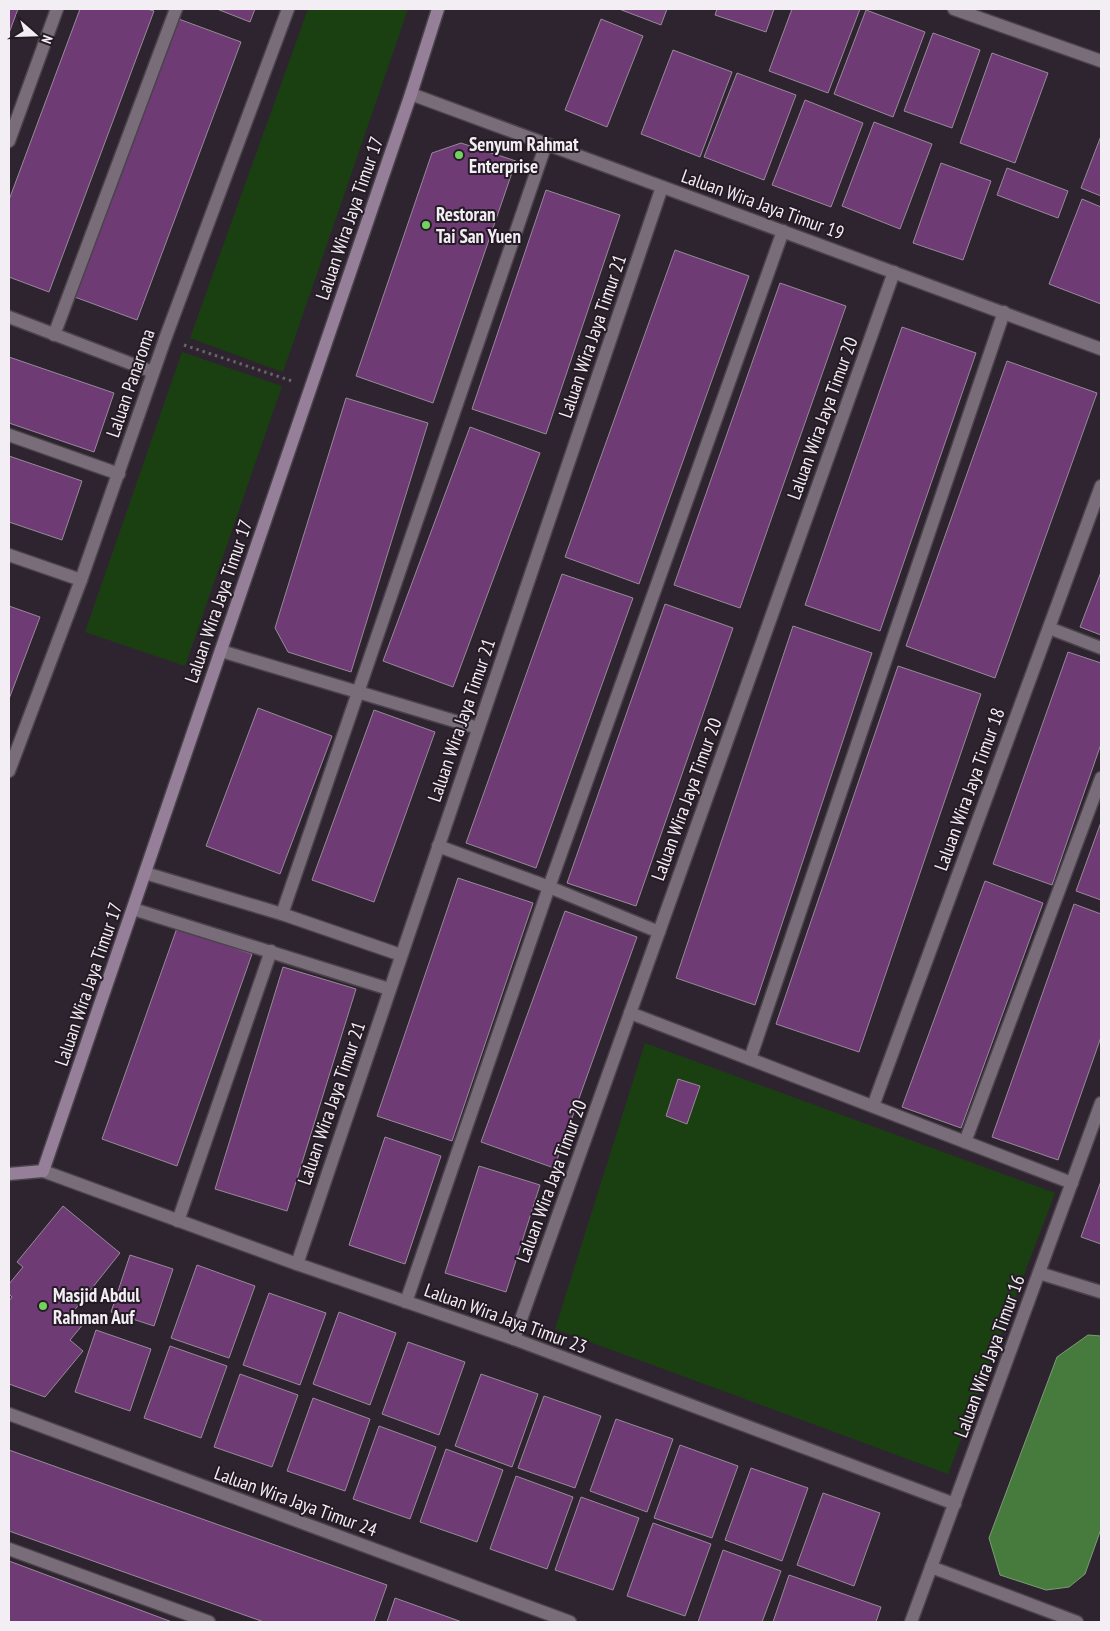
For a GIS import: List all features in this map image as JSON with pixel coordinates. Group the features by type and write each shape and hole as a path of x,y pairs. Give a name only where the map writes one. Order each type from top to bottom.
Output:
{"street":[{"path":"9,141 58,9"},
{"path":"54,334 176,9"},
{"name":"Laluan Panaroma","path":"9,771 81,580 165,339 288,9"},
{"name":"Laluan Wira Jaya Timur 17","path":"43,1171 411,94 438,9"},
{"path":"954,9 1101,61"},
{"name":"Laluan Wira Jaya Timur 19","path":"411,94 1101,349"},
{"path":"282,914 546,144"},
{"name":"Laluan Wira Jaya Timur 21","path":"297,1264 662,187"},
{"path":"406,1302 549,887 783,231"},
{"name":"Laluan Wira Jaya Timur 20","path":"514,1339 894,272"},
{"path":"750,1059 1004,312"},
{"path":"9,317 153,372"},
{"path":"9,435 119,474"},
{"name":"Laluan Wira Jaya Timur 18","path":"873,1106 1101,486"},
{"path":"9,555 81,580"},
{"path":"1049,628 1101,648"},
{"path":"221,651 478,728"},
{"path":"966,1142 1101,778"},
{"path":"438,846 549,887 659,932"},
{"path":"145,873 282,914 401,955"},
{"path":"133,909 390,989"},
{"path":"178,1221 272,951"},
{"path":"630,1013 1072,1183"},
{"name":"Laluan Wira Jaya Timur 16","path":"911,1622 1101,1102"},
{"path":"9,1173 43,1171"},
{"name":"Laluan Wira Jaya Timur 23","path":"43,1171 297,1264 514,1339 954,1504"},
{"path":"1039,1273 1101,1292"},
{"name":"Laluan Wira Jaya Timur 24","path":"9,1414 570,1622"},
{"path":"9,1549 209,1622"},
{"path":"931,1567 1077,1622"}],"path":[{"path":"165,339 311,387"}],"shaded area":[{"path":"308,9 408,9 283,372 190,338"},
{"path":"182,352 282,386 185,666 85,632"},
{"path":"645,1043 1055,1193 948,1474 555,1329"},
{"path":"1088,1335 1101,1336 1101,1529 1085,1574 1069,1587 1046,1590 1000,1575 989,1538 1057,1357"}],"building":[{"path":"9,9 18,9 9,33"},
{"path":"80,9 147,9 154,11 49,292 9,277 9,200"},
{"path":"217,9 255,9 250,22"},
{"path":"619,9 667,9 661,25"},
{"path":"717,9 774,9 766,32 715,15"},
{"path":"792,9 860,9 828,93 769,71"},
{"path":"866,10 925,32 893,117 834,94"},
{"path":"176,18 241,42 137,320 72,296"},
{"path":"601,19 643,36 607,127 565,110"},
{"path":"933,33 980,50 952,128 904,111"},
{"path":"673,50 732,72 700,157 641,134"},
{"path":"992,53 1048,73 1015,163 960,143"},
{"path":"737,73 796,95 764,180 704,157"},
{"path":"805,100 863,123 831,207 772,185"},
{"path":"874,122 932,144 900,229 842,206"},
{"path":"1101,136 1101,196 1081,188"},
{"path":"461,143 516,161 433,403 356,376 432,153"},
{"path":"941,163 991,181 963,260 913,243"},
{"path":"1007,168 1068,191 1058,218 997,195"},
{"path":"546,190 620,215 546,434 472,409"},
{"path":"1082,199 1101,207 1101,304 1049,284"},
{"path":"675,250 749,276 639,584 565,557"},
{"path":"780,283 846,306 740,608 674,585"},
{"path":"902,327 976,353 880,631 805,605"},
{"path":"9,357 114,393 94,452 9,423"},
{"path":"1007,361 1097,393 995,678 906,646"},
{"path":"346,398 428,423 351,672 288,652 275,628"},
{"path":"470,427 540,453 453,687 383,661"},
{"path":"9,456 82,481 62,540 9,522"},
{"path":"1101,572 1101,635 1080,627"},
{"path":"562,574 633,598 536,868 466,843"},
{"path":"665,604 733,628 636,906 567,883"},
{"path":"9,606 40,617 9,699"},
{"path":"793,626 872,653 755,1005 676,978"},
{"path":"1068,652 1101,663 1101,744 1052,885 993,864"},
{"path":"898,666 981,694 859,1052 776,1024"},
{"path":"258,708 332,736 280,874 206,846"},
{"path":"374,710 435,732 374,902 312,880"},
{"path":"1101,822 1101,900 1076,891"},
{"path":"458,878 533,903 452,1141 377,1116"},
{"path":"985,881 1043,903 961,1128 902,1107"},
{"path":"1074,904 1101,914 1101,1037 1058,1160 992,1137"},
{"path":"565,911 637,937 554,1168 481,1142"},
{"path":"177,928 252,954 177,1166 102,1139"},
{"path":"283,967 356,989 287,1211 215,1189"},
{"path":"678,1079 700,1086 687,1124 666,1116"},
{"path":"385,1137 441,1156 405,1264 349,1245"},
{"path":"479,1166 540,1185 506,1292 445,1273"},
{"path":"1101,1181 1101,1244 1081,1237"},
{"name":"Masjid Abdul Rahman Auf","path":"63,1206 120,1253 73,1312 85,1322 70,1340 83,1351 45,1397 9,1384 9,1301 12,1297 9,1294 9,1284 23,1267 17,1262"},
{"path":"130,1255 173,1269 154,1326 111,1312"},
{"path":"197,1265 255,1286 229,1358 171,1338"},
{"path":"269,1293 326,1313 300,1385 243,1365"},
{"path":"339,1312 396,1333 370,1405 313,1384"},
{"path":"96,1330 151,1349 130,1411 75,1392"},
{"path":"408,1342 465,1362 439,1435 382,1414"},
{"path":"170,1346 227,1366 201,1438 144,1418"},
{"path":"240,1374 298,1395 272,1467 214,1447"},
{"path":"481,1374 538,1394 512,1467 455,1446"},
{"path":"544,1396 601,1416 575,1488 518,1468"},
{"path":"313,1398 370,1419 345,1491 287,1471"},
{"path":"616,1419 673,1439 647,1512 590,1491"},
{"path":"379,1426 436,1447 410,1519 353,1499"},
{"path":"680,1445 738,1466 712,1538 654,1518"},
{"path":"446,1449 503,1470 477,1542 420,1522"},
{"path":"9,1450 387,1585 374,1622 264,1622 9,1531"},
{"path":"751,1468 808,1488 782,1561 725,1540"},
{"path":"516,1476 573,1497 547,1569 490,1549"},
{"path":"823,1493 880,1513 854,1586 797,1565"},
{"path":"581,1497 639,1518 613,1590 555,1570"},
{"path":"653,1523 711,1544 685,1616 627,1596"},
{"path":"723,1550 781,1571 762,1622 698,1622"},
{"path":"9,1561 172,1622 9,1622"},
{"path":"789,1575 881,1607 876,1622 773,1622"},
{"path":"395,1598 462,1622 387,1622"}],"place":[{"name":"Senyum Rahmat Enterprise","path":"459,155"},
{"name":"Restoran Tai San Yuen","path":"426,225"},
{"name":"Masjid Abdul Rahman Auf","path":"43,1306"}]}
